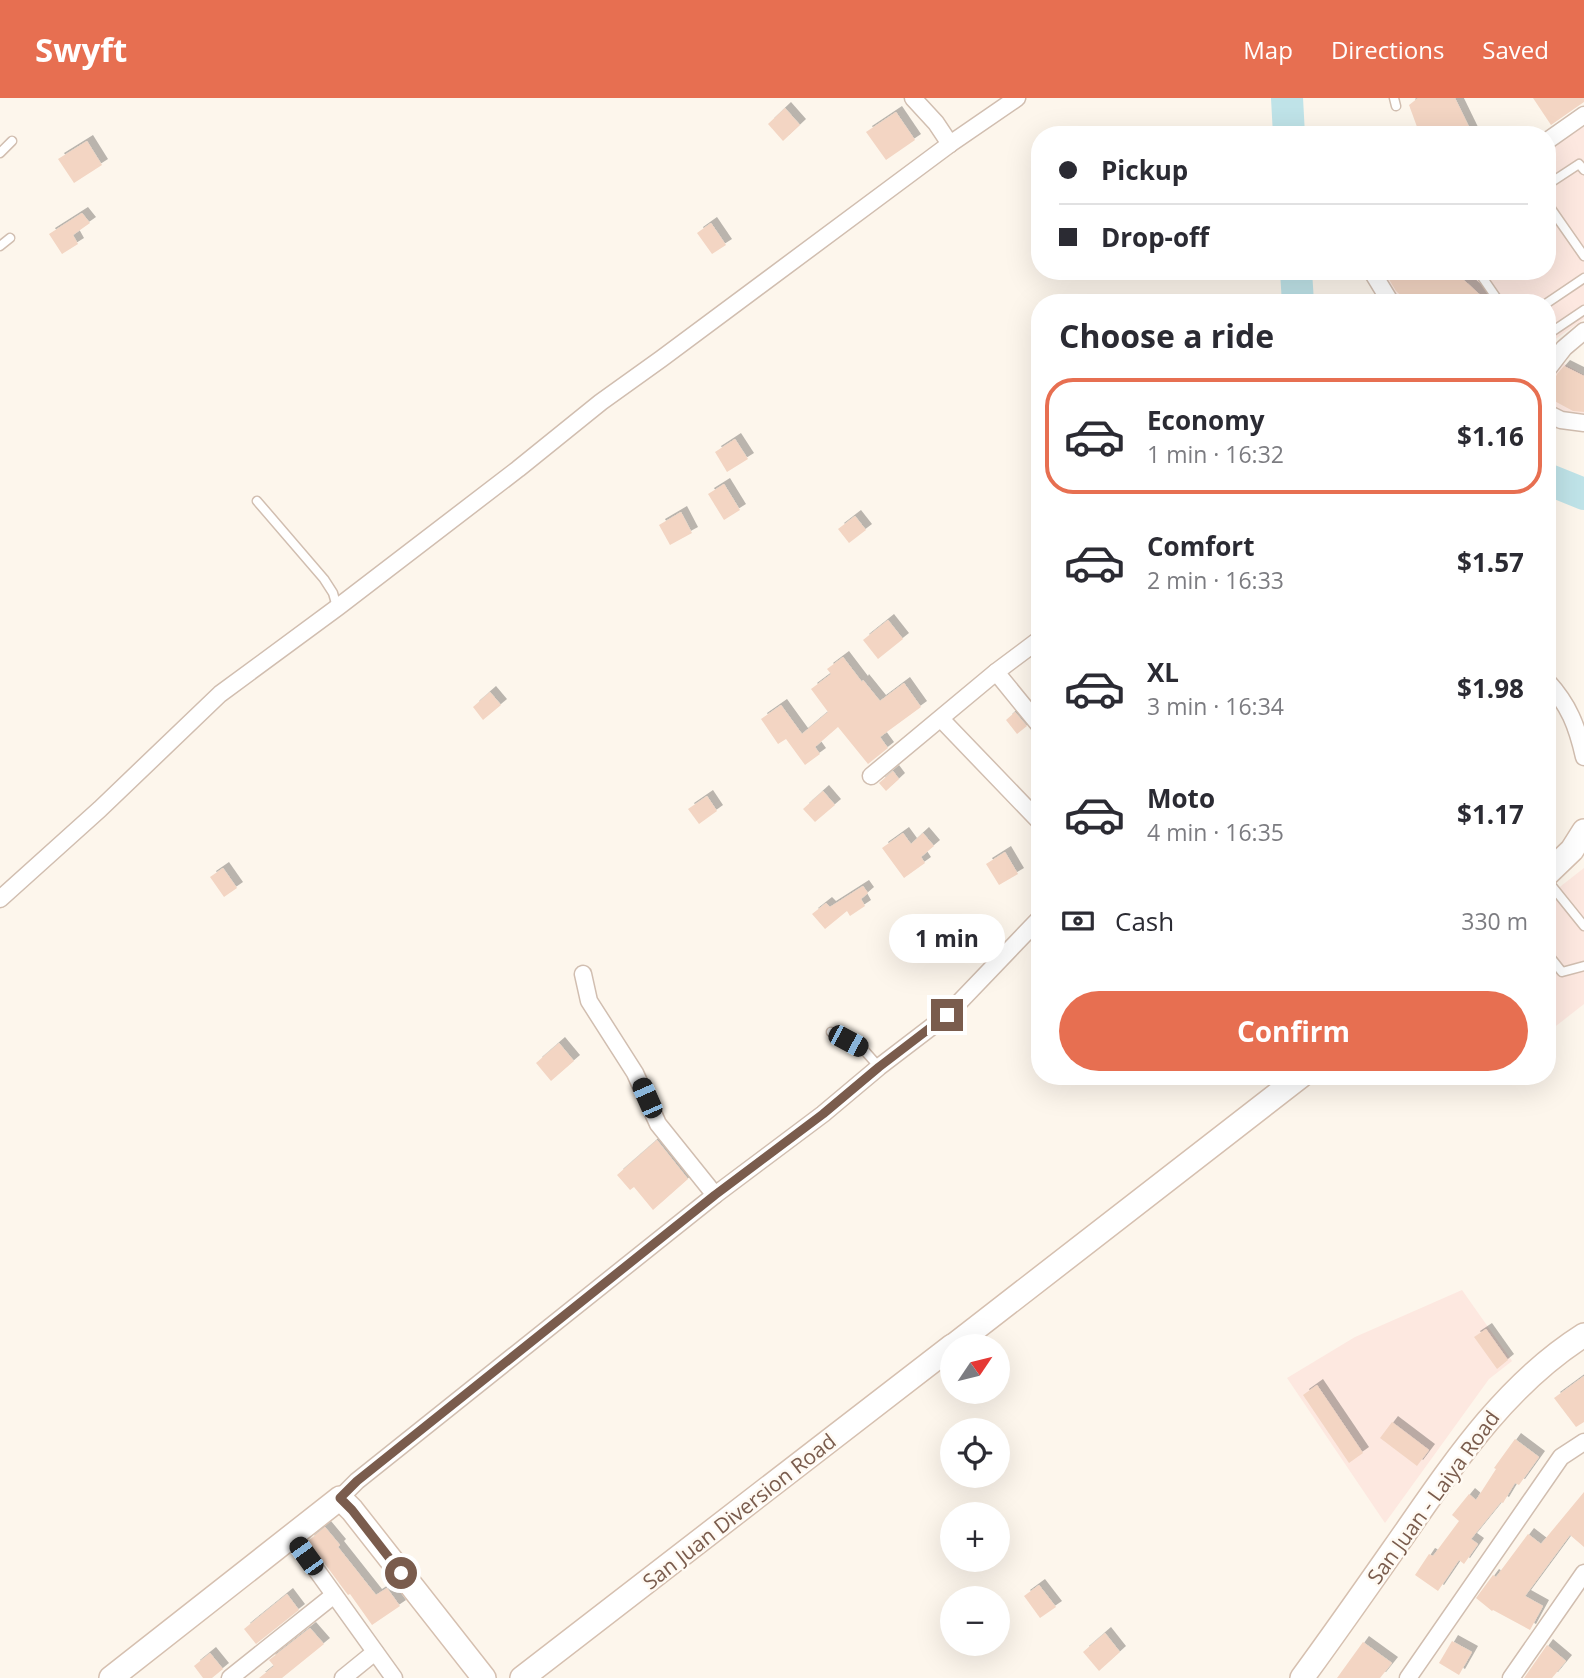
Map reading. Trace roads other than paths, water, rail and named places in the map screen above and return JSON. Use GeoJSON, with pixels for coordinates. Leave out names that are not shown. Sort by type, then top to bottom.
{"type":"FeatureCollection","features":[{"type":"Feature","properties":{"kind":"street"},"geometry":{"type":"LineString","coordinates":[[914,98],[950,144]]}},
{"type":"Feature","properties":{"kind":"street"},"geometry":{"type":"LineString","coordinates":[[0,898],[100,809],[220,694],[338,607],[601,402],[950,144],[1017,98]]}},
{"type":"Feature","properties":{"kind":"street"},"geometry":{"type":"LineString","coordinates":[[1556,135],[1584,116]]}},
{"type":"Feature","properties":{"kind":"street"},"geometry":{"type":"LineString","coordinates":[[1556,358],[1584,331]]}},
{"type":"Feature","properties":{"kind":"street"},"geometry":{"type":"LineString","coordinates":[[1556,418],[1584,423]]}},
{"type":"Feature","properties":{"kind":"street"},"geometry":{"type":"LineString","coordinates":[[871,776],[1031,646]]}},
{"type":"Feature","properties":{"kind":"street"},"geometry":{"type":"LineString","coordinates":[[996,672],[1031,715]]}},
{"type":"Feature","properties":{"kind":"street"},"geometry":{"type":"LineString","coordinates":[[1556,691],[1573,719],[1584,757]]}},
{"type":"Feature","properties":{"kind":"street"},"geometry":{"type":"LineString","coordinates":[[941,719],[1031,813]]}},
{"type":"Feature","properties":{"kind":"street"},"geometry":{"type":"LineString","coordinates":[[1556,865],[1572,850],[1584,831]]}},
{"type":"Feature","properties":{"kind":"street"},"geometry":{"type":"LineString","coordinates":[[111,1678],[340,1498],[357,1481],[715,1195],[823,1114],[947,1015],[1031,927]]}},
{"type":"Feature","properties":{"kind":"street"},"geometry":{"type":"LineString","coordinates":[[583,974],[589,1001],[635,1073],[658,1124],[715,1195]]}},
{"type":"Feature","properties":{"kind":"street","name":"San Juan Diversion Road"},"geometry":{"type":"LineString","coordinates":[[968,1334],[1289,1085]]}},
{"type":"Feature","properties":{"kind":"street","name":"San Juan - Laiya Road"},"geometry":{"type":"LineString","coordinates":[[1303,1678],[1441,1481],[1490,1418],[1525,1380],[1553,1356],[1584,1335]]}},
{"type":"Feature","properties":{"kind":"street","name":"San Juan Diversion Road"},"geometry":{"type":"LineString","coordinates":[[537,1674],[940,1355]]}},
{"type":"Feature","properties":{"kind":"street"},"geometry":{"type":"LineString","coordinates":[[1408,1678],[1561,1457],[1584,1442]]}},
{"type":"Feature","properties":{"kind":"street"},"geometry":{"type":"LineString","coordinates":[[340,1498],[484,1678]]}},
{"type":"Feature","properties":{"kind":"street"},"geometry":{"type":"LineString","coordinates":[[292,1536],[394,1678]]}},
{"type":"Feature","properties":{"kind":"street"},"geometry":{"type":"LineString","coordinates":[[1511,1678],[1584,1573]]}},
{"type":"Feature","properties":{"kind":"street"},"geometry":{"type":"LineString","coordinates":[[230,1678],[334,1595]]}},
{"type":"Feature","properties":{"kind":"street"},"geometry":{"type":"LineString","coordinates":[[343,1678],[375,1652]]}},
{"type":"Feature","properties":{"kind":"lane"},"geometry":{"type":"LineString","coordinates":[[0,153],[12,141]]}},
{"type":"Feature","properties":{"kind":"lane"},"geometry":{"type":"LineString","coordinates":[[1556,180],[1579,164],[1584,170]]}},
{"type":"Feature","properties":{"kind":"lane"},"geometry":{"type":"LineString","coordinates":[[1556,216],[1584,256]]}},
{"type":"Feature","properties":{"kind":"lane"},"geometry":{"type":"LineString","coordinates":[[0,246],[10,238]]}},
{"type":"Feature","properties":{"kind":"lane"},"geometry":{"type":"LineString","coordinates":[[1556,297],[1584,278]]}},
{"type":"Feature","properties":{"kind":"lane"},"geometry":{"type":"LineString","coordinates":[[1556,329],[1584,310]]}},
{"type":"Feature","properties":{"kind":"lane"},"geometry":{"type":"LineString","coordinates":[[257,501],[324,579],[338,607]]}},
{"type":"Feature","properties":{"kind":"lane"},"geometry":{"type":"LineString","coordinates":[[1556,891],[1584,926]]}},
{"type":"Feature","properties":{"kind":"lane"},"geometry":{"type":"LineString","coordinates":[[1574,913],[1584,906]]}},
{"type":"Feature","properties":{"kind":"lane"},"geometry":{"type":"LineString","coordinates":[[1556,964],[1562,972],[1584,966]]}},
{"type":"Feature","properties":{"kind":"lane"},"geometry":{"type":"LineString","coordinates":[[831,1032],[864,1051],[879,1067]]}},
{"type":"Feature","properties":{"kind":"waterway"},"geometry":{"type":"LineString","coordinates":[[1287,98],[1289,126]]}},
{"type":"Feature","properties":{"kind":"waterway"},"geometry":{"type":"LineString","coordinates":[[1297,280],[1297,294]]}},
{"type":"Feature","properties":{"kind":"waterway"},"geometry":{"type":"LineString","coordinates":[[1556,483],[1584,494]]}}]}
